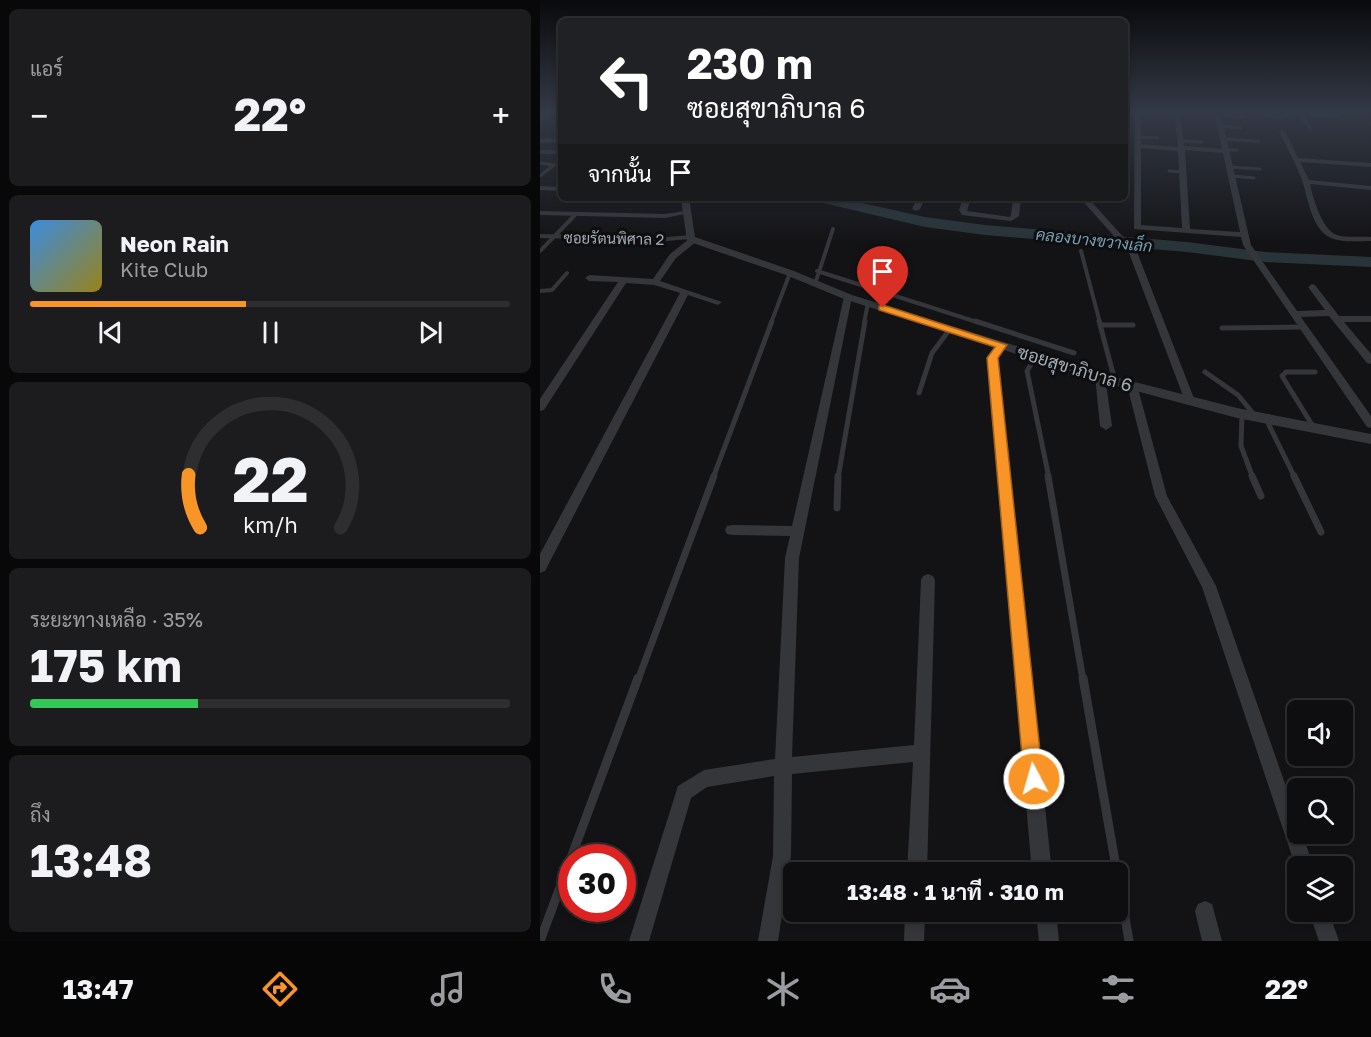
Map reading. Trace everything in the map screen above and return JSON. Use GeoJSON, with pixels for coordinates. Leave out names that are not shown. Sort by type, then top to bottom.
{"type":"FeatureCollection","features":[{"type":"Feature","properties":{"kind":"street"},"geometry":{"type":"LineString","coordinates":[[1138,155],[1137,227],[1245,235]]}},
{"type":"Feature","properties":{"kind":"street"},"geometry":{"type":"LineString","coordinates":[[1183,155],[1186,229]]}},
{"type":"Feature","properties":{"kind":"street"},"geometry":{"type":"LineString","coordinates":[[1227,155],[1247,245],[1371,424]]}},
{"type":"Feature","properties":{"kind":"street"},"geometry":{"type":"LineString","coordinates":[[1293,155],[1325,230],[1338,237],[1371,239]]}},
{"type":"Feature","properties":{"kind":"street"},"geometry":{"type":"LineString","coordinates":[[1296,160],[1371,165]]}},
{"type":"Feature","properties":{"kind":"street"},"geometry":{"type":"LineString","coordinates":[[1306,182],[1371,188]]}},
{"type":"Feature","properties":{"kind":"street"},"geometry":{"type":"LineString","coordinates":[[540,188],[558,189]]}},
{"type":"Feature","properties":{"kind":"street"},"geometry":{"type":"LineString","coordinates":[[655,282],[673,256],[691,239],[685,201]]}},
{"type":"Feature","properties":{"kind":"street"},"geometry":{"type":"LineString","coordinates":[[916,209],[920,201]]}},
{"type":"Feature","properties":{"kind":"street"},"geometry":{"type":"LineString","coordinates":[[966,201],[963,210],[965,213],[1011,219],[1015,216],[1017,201]]}},
{"type":"Feature","properties":{"kind":"street"},"geometry":{"type":"LineString","coordinates":[[1087,201],[1133,252],[1190,401]]}},
{"type":"Feature","properties":{"kind":"street"},"geometry":{"type":"LineString","coordinates":[[540,213],[574,216],[665,216],[686,213]]}},
{"type":"Feature","properties":{"kind":"street","name":"ซอยรัตนพิศาล 2"},"geometry":{"type":"LineString","coordinates":[[540,236],[691,239]]}},
{"type":"Feature","properties":{"kind":"street","name":"ซอยสุขาภิบาล 6"},"geometry":{"type":"LineString","coordinates":[[691,239],[790,273],[816,277],[848,297],[1115,381],[1242,414],[1315,430],[1371,439]]}},
{"type":"Feature","properties":{"kind":"street"},"geometry":{"type":"LineString","coordinates":[[589,278],[655,282],[718,302]]}},
{"type":"Feature","properties":{"kind":"street"},"geometry":{"type":"LineString","coordinates":[[540,407],[624,280]]}},
{"type":"Feature","properties":{"kind":"street"},"geometry":{"type":"LineString","coordinates":[[1311,287],[1371,361]]}},
{"type":"Feature","properties":{"kind":"street"},"geometry":{"type":"LineString","coordinates":[[540,567],[685,292]]}},
{"type":"Feature","properties":{"kind":"street"},"geometry":{"type":"LineString","coordinates":[[768,941],[783,856],[783,766],[792,558],[848,297]]}},
{"type":"Feature","properties":{"kind":"street"},"geometry":{"type":"LineString","coordinates":[[1293,314],[1371,319]]}},
{"type":"Feature","properties":{"kind":"street"},"geometry":{"type":"LineString","coordinates":[[1001,345],[993,358],[1041,862]]}},
{"type":"Feature","properties":{"kind":"street"},"geometry":{"type":"LineString","coordinates":[[1100,376],[1107,426]]}},
{"type":"Feature","properties":{"kind":"street"},"geometry":{"type":"LineString","coordinates":[[1132,385],[1161,496],[1209,586],[1300,856]]}},
{"type":"Feature","properties":{"kind":"street"},"geometry":{"type":"LineString","coordinates":[[732,530],[798,531]]}},
{"type":"Feature","properties":{"kind":"street"},"geometry":{"type":"LineString","coordinates":[[917,862],[928,580]]}},
{"type":"Feature","properties":{"kind":"street"},"geometry":{"type":"LineString","coordinates":[[639,941],[676,812],[684,792],[704,779],[783,766],[922,753]]}},
{"type":"Feature","properties":{"kind":"street"},"geometry":{"type":"LineString","coordinates":[[1205,911],[1212,941]]}},
{"type":"Feature","properties":{"kind":"street"},"geometry":{"type":"LineString","coordinates":[[914,941],[915,922]]}},
{"type":"Feature","properties":{"kind":"street"},"geometry":{"type":"LineString","coordinates":[[1047,922],[1049,941]]}},
{"type":"Feature","properties":{"kind":"street"},"geometry":{"type":"LineString","coordinates":[[1322,922],[1329,941]]}},
{"type":"Feature","properties":{"kind":"lane"},"geometry":{"type":"LineString","coordinates":[[540,163],[554,165],[540,176]]}},
{"type":"Feature","properties":{"kind":"lane"},"geometry":{"type":"LineString","coordinates":[[1230,167],[1260,169]]}},
{"type":"Feature","properties":{"kind":"lane"},"geometry":{"type":"LineString","coordinates":[[1169,171],[1184,172]]}},
{"type":"Feature","properties":{"kind":"lane"},"geometry":{"type":"LineString","coordinates":[[1233,176],[1254,178]]}},
{"type":"Feature","properties":{"kind":"lane"},"geometry":{"type":"LineString","coordinates":[[540,251],[574,216]]}},
{"type":"Feature","properties":{"kind":"lane"},"geometry":{"type":"LineString","coordinates":[[833,229],[816,277],[1074,353]]}},
{"type":"Feature","properties":{"kind":"lane"},"geometry":{"type":"LineString","coordinates":[[1081,251],[1115,381]]}},
{"type":"Feature","properties":{"kind":"lane"},"geometry":{"type":"LineString","coordinates":[[540,291],[552,290],[567,273]]}},
{"type":"Feature","properties":{"kind":"lane"},"geometry":{"type":"LineString","coordinates":[[540,941],[790,273]]}},
{"type":"Feature","properties":{"kind":"lane"},"geometry":{"type":"LineString","coordinates":[[837,508],[838,470],[868,303]]}},
{"type":"Feature","properties":{"kind":"lane"},"geometry":{"type":"LineString","coordinates":[[1100,325],[1133,325]]}},
{"type":"Feature","properties":{"kind":"lane"},"geometry":{"type":"LineString","coordinates":[[1222,328],[1303,327]]}},
{"type":"Feature","properties":{"kind":"lane"},"geometry":{"type":"LineString","coordinates":[[919,393],[932,354],[950,329]]}},
{"type":"Feature","properties":{"kind":"lane"},"geometry":{"type":"LineString","coordinates":[[1036,356],[1028,366],[1028,371],[1115,862]]}},
{"type":"Feature","properties":{"kind":"lane"},"geometry":{"type":"LineString","coordinates":[[1205,372],[1238,395],[1261,418],[1321,532]]}},
{"type":"Feature","properties":{"kind":"lane"},"geometry":{"type":"LineString","coordinates":[[1315,372],[1286,372],[1282,376],[1315,430]]}},
{"type":"Feature","properties":{"kind":"lane"},"geometry":{"type":"LineString","coordinates":[[1242,414],[1239,444],[1261,496]]}},
{"type":"Feature","properties":{"kind":"lane"},"geometry":{"type":"LineString","coordinates":[[1126,922],[1129,941]]}},
{"type":"Feature","properties":{"kind":"waterway","name":"คลองบางขวางเล็ก"},"geometry":{"type":"LineString","coordinates":[[833,201],[925,222],[985,230],[1187,247],[1265,257],[1371,262]]}},
{"type":"Feature","properties":{"kind":"route"},"geometry":{"type":"LineString","coordinates":[[883,308],[1001,345],[993,358],[1034,779]]}}]}
